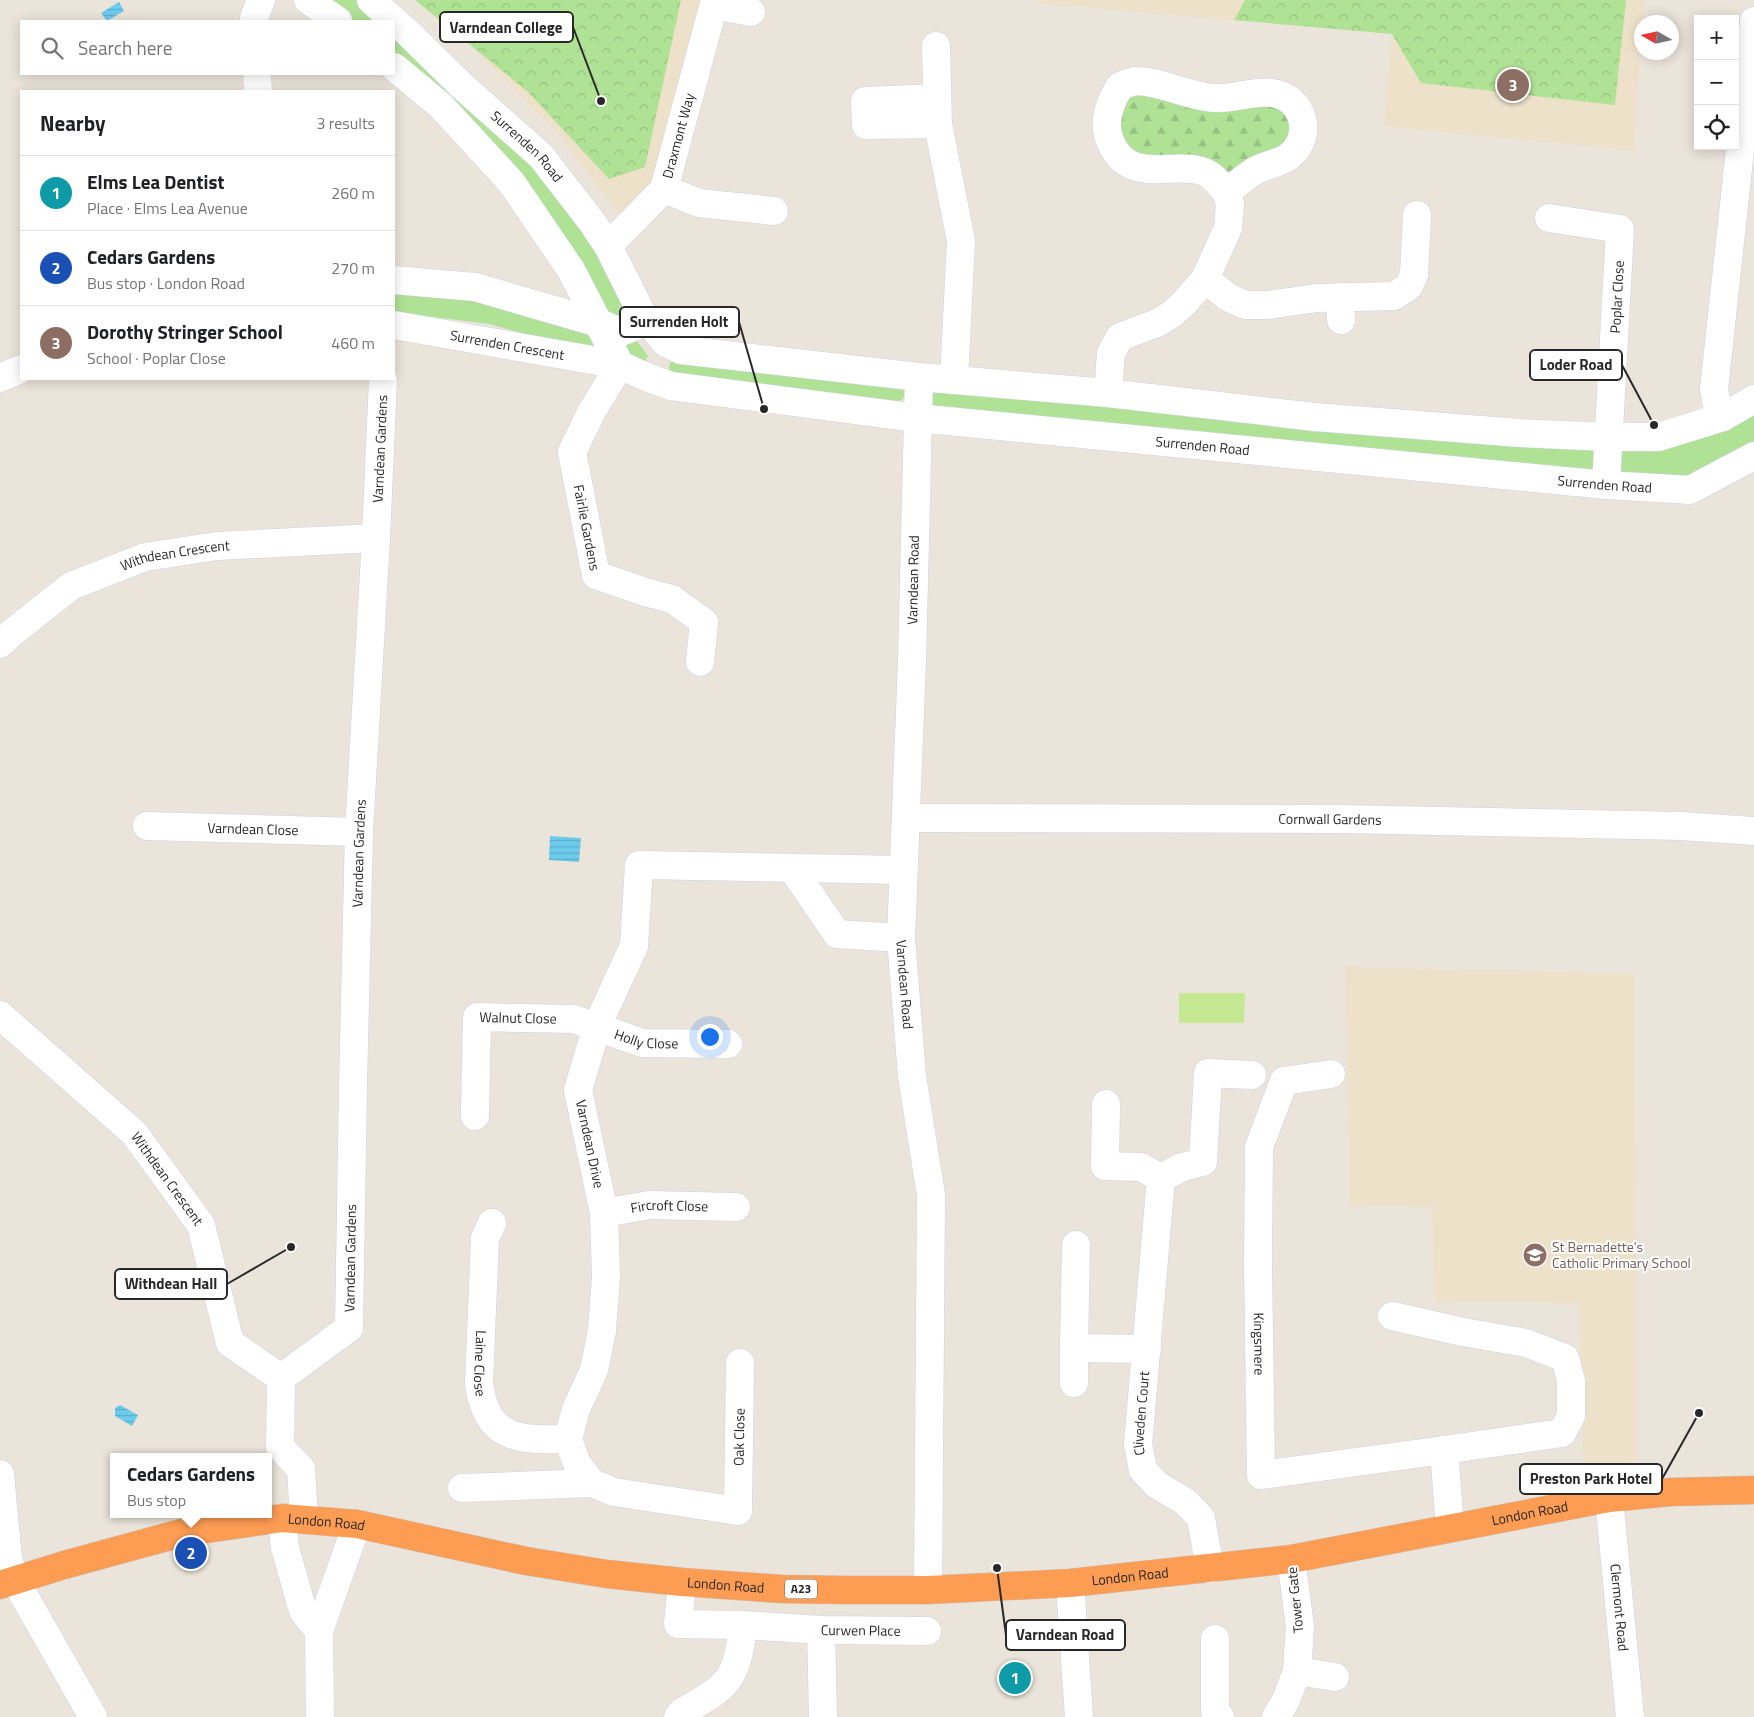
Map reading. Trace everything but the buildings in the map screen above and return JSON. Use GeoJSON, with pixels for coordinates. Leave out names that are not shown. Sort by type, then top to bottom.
{"type":"FeatureCollection","features":[{"type":"Feature","properties":{"kind":"highway","name":"A23"},"geometry":{"type":"LineString","coordinates":[[1609,1498],[1671,1492],[1754,1490]]}},
{"type":"Feature","properties":{"kind":"highway","name":"London Road"},"geometry":{"type":"LineString","coordinates":[[8,1583],[72,1562],[185,1532],[293,1518],[357,1524],[526,1561],[607,1574],[682,1582],[788,1589],[928,1590],[1070,1583],[1290,1559],[1609,1498]]}},
{"type":"Feature","properties":{"kind":"street"},"geometry":{"type":"LineString","coordinates":[[254,20],[261,0]]}},
{"type":"Feature","properties":{"kind":"street"},"geometry":{"type":"LineString","coordinates":[[308,0],[337,20]]}},
{"type":"Feature","properties":{"kind":"street","name":"Surrenden Road"},"geometry":{"type":"LineString","coordinates":[[371,0],[394,20]]}},
{"type":"Feature","properties":{"kind":"street","name":"Draxmont Way"},"geometry":{"type":"LineString","coordinates":[[608,246],[664,189],[714,2],[751,12]]}},
{"type":"Feature","properties":{"kind":"street","name":"Surrenden Road"},"geometry":{"type":"LineString","coordinates":[[395,21],[461,85],[541,156],[592,222],[608,246],[642,314],[666,343]]}},
{"type":"Feature","properties":{"kind":"street"},"geometry":{"type":"LineString","coordinates":[[1723,417],[1717,405],[1714,389],[1754,21]]}},
{"type":"Feature","properties":{"kind":"street"},"geometry":{"type":"LineString","coordinates":[[936,46],[938,111],[961,241],[954,380]]}},
{"type":"Feature","properties":{"kind":"street"},"geometry":{"type":"LineString","coordinates":[[395,68],[441,106],[511,182],[572,270],[620,364]]}},
{"type":"Feature","properties":{"kind":"street"},"geometry":{"type":"LineString","coordinates":[[257,75],[258,90]]}},
{"type":"Feature","properties":{"kind":"street"},"geometry":{"type":"LineString","coordinates":[[1108,394],[1112,353],[1120,337],[1157,323],[1172,314],[1205,279],[1228,228],[1230,204],[1226,192],[1210,174],[1186,169],[1149,169],[1137,167],[1118,154],[1110,141],[1107,125],[1110,105],[1120,86],[1134,81],[1148,81],[1203,97],[1218,98],[1265,92],[1282,96],[1293,102],[1303,119],[1304,130],[1298,148],[1288,157],[1254,171],[1226,192]]}},
{"type":"Feature","properties":{"kind":"street"},"geometry":{"type":"LineString","coordinates":[[664,189],[699,203],[774,211]]}},
{"type":"Feature","properties":{"kind":"street"},"geometry":{"type":"LineString","coordinates":[[1205,279],[1228,298],[1246,305],[1268,305],[1316,298],[1341,309],[1389,296],[1401,292],[1408,286],[1414,275],[1404,243],[1417,215]]}},
{"type":"Feature","properties":{"kind":"street","name":"Poplar Close"},"geometry":{"type":"LineString","coordinates":[[1550,218],[1620,229],[1609,437]]}},
{"type":"Feature","properties":{"kind":"street"},"geometry":{"type":"LineString","coordinates":[[395,280],[475,287],[599,323],[621,332],[648,321]]}},
{"type":"Feature","properties":{"kind":"street","name":"Surrenden Crescent"},"geometry":{"type":"LineString","coordinates":[[395,325],[620,364]]}},
{"type":"Feature","properties":{"kind":"street"},"geometry":{"type":"LineString","coordinates":[[644,376],[666,343],[681,350],[918,377],[1108,394],[1315,417],[1520,433],[1609,437],[1658,437],[1723,417],[1754,399]]}},
{"type":"Feature","properties":{"kind":"street","name":"Surrenden Road"},"geometry":{"type":"LineString","coordinates":[[620,364],[644,376],[672,386],[917,418],[1606,485],[1690,490],[1754,456]]}},
{"type":"Feature","properties":{"kind":"street","name":"Fairlie Gardens"},"geometry":{"type":"LineString","coordinates":[[620,364],[592,411],[572,452],[596,575],[672,599],[704,622],[700,662]]}},
{"type":"Feature","properties":{"kind":"street"},"geometry":{"type":"LineString","coordinates":[[0,378],[20,369]]}},
{"type":"Feature","properties":{"kind":"street","name":"Varndean Road"},"geometry":{"type":"LineString","coordinates":[[918,377],[912,662],[901,938],[912,1076],[931,1195],[928,1590]]}},
{"type":"Feature","properties":{"kind":"street","name":"Varndean Gardens"},"geometry":{"type":"LineString","coordinates":[[281,1378],[349,1328],[352,1085],[359,832],[383,380]]}},
{"type":"Feature","properties":{"kind":"street"},"geometry":{"type":"LineString","coordinates":[[1310,457],[1315,417]]}},
{"type":"Feature","properties":{"kind":"street"},"geometry":{"type":"LineString","coordinates":[[1606,485],[1609,437]]}},
{"type":"Feature","properties":{"kind":"street","name":"Withdean Crescent"},"geometry":{"type":"LineString","coordinates":[[0,644],[72,586],[144,557],[217,546],[376,538]]}},
{"type":"Feature","properties":{"kind":"street","name":"Cornwall Gardens"},"geometry":{"type":"LineString","coordinates":[[906,818],[1341,819],[1682,826],[1754,831]]}},
{"type":"Feature","properties":{"kind":"street","name":"Varndean Close"},"geometry":{"type":"LineString","coordinates":[[147,826],[359,832]]}},
{"type":"Feature","properties":{"kind":"street","name":"Varndean Drive"},"geometry":{"type":"LineString","coordinates":[[568,1439],[576,1409],[594,1370],[602,1331],[606,1276],[604,1214],[578,1090],[597,1026],[634,946],[639,865],[903,870]]}},
{"type":"Feature","properties":{"kind":"street"},"geometry":{"type":"LineString","coordinates":[[792,868],[837,934],[901,938]]}},
{"type":"Feature","properties":{"kind":"street","name":"Withdean Crescent"},"geometry":{"type":"LineString","coordinates":[[0,1016],[134,1133],[201,1225],[230,1342],[281,1378]]}},
{"type":"Feature","properties":{"kind":"street","name":"Walnut Close"},"geometry":{"type":"LineString","coordinates":[[475,1116],[477,1017],[574,1019],[597,1026]]}},
{"type":"Feature","properties":{"kind":"street","name":"Holly Close"},"geometry":{"type":"LineString","coordinates":[[597,1026],[642,1043],[728,1044]]}},
{"type":"Feature","properties":{"kind":"street"},"geometry":{"type":"LineString","coordinates":[[1106,1104],[1105,1166],[1141,1167],[1161,1178],[1182,1167],[1203,1162],[1208,1073],[1252,1075]]}},
{"type":"Feature","properties":{"kind":"street","name":"Kingsmere"},"geometry":{"type":"LineString","coordinates":[[1332,1074],[1284,1081],[1259,1147],[1258,1261],[1261,1475],[1562,1433],[1570,1416],[1571,1381],[1565,1358],[1526,1342],[1462,1332],[1392,1316]]}},
{"type":"Feature","properties":{"kind":"street","name":"Cliveden Court"},"geometry":{"type":"LineString","coordinates":[[1161,1178],[1138,1444],[1143,1470],[1157,1485],[1186,1502],[1201,1518],[1210,1569]]}},
{"type":"Feature","properties":{"kind":"street","name":"Fircroft Close"},"geometry":{"type":"LineString","coordinates":[[604,1214],[649,1205],[736,1207]]}},
{"type":"Feature","properties":{"kind":"street","name":"Laine Close"},"geometry":{"type":"LineString","coordinates":[[492,1222],[486,1238],[479,1383],[481,1401],[487,1414],[497,1426],[513,1436],[532,1440],[568,1439]]}},
{"type":"Feature","properties":{"kind":"street"},"geometry":{"type":"LineString","coordinates":[[1074,1384],[1076,1244]]}},
{"type":"Feature","properties":{"kind":"street"},"geometry":{"type":"LineString","coordinates":[[1074,1348],[1147,1349]]}},
{"type":"Feature","properties":{"kind":"street","name":"Oak Close"},"geometry":{"type":"LineString","coordinates":[[592,1483],[614,1492],[738,1511],[740,1363]]}},
{"type":"Feature","properties":{"kind":"street"},"geometry":{"type":"LineString","coordinates":[[281,1378],[280,1446],[301,1470],[293,1518],[285,1548],[303,1611],[319,1631]]}},
{"type":"Feature","properties":{"kind":"street"},"geometry":{"type":"LineString","coordinates":[[568,1439],[577,1464],[592,1483]]}},
{"type":"Feature","properties":{"kind":"street"},"geometry":{"type":"LineString","coordinates":[[1444,1450],[1450,1528]]}},
{"type":"Feature","properties":{"kind":"street"},"geometry":{"type":"LineString","coordinates":[[0,1474],[8,1559],[8,1583],[93,1717]]}},
{"type":"Feature","properties":{"kind":"street"},"geometry":{"type":"LineString","coordinates":[[462,1488],[592,1483]]}},
{"type":"Feature","properties":{"kind":"street","name":"Clermont Road"},"geometry":{"type":"LineString","coordinates":[[1609,1498],[1630,1717]]}},
{"type":"Feature","properties":{"kind":"street"},"geometry":{"type":"LineString","coordinates":[[320,1717],[319,1631],[357,1524]]}},
{"type":"Feature","properties":{"kind":"street","name":"Tower Gate"},"geometry":{"type":"LineString","coordinates":[[1276,1717],[1286,1700],[1297,1671],[1300,1626],[1290,1559]]}},
{"type":"Feature","properties":{"kind":"street"},"geometry":{"type":"LineString","coordinates":[[682,1582],[678,1624],[743,1625],[821,1630]]}},
{"type":"Feature","properties":{"kind":"street"},"geometry":{"type":"LineString","coordinates":[[1070,1583],[1079,1717]]}},
{"type":"Feature","properties":{"kind":"street"},"geometry":{"type":"LineString","coordinates":[[678,1717],[682,1712],[718,1691],[727,1681],[738,1660],[743,1625]]}},
{"type":"Feature","properties":{"kind":"street","name":"Curwen Place"},"geometry":{"type":"LineString","coordinates":[[823,1717],[821,1630],[927,1630]]}},
{"type":"Feature","properties":{"kind":"street"},"geometry":{"type":"LineString","coordinates":[[1214,1639],[1215,1712],[1220,1717]]}},
{"type":"Feature","properties":{"kind":"street"},"geometry":{"type":"LineString","coordinates":[[1297,1671],[1335,1678]]}},
{"type":"Feature","properties":{"kind":"shaded area"},"geometry":{"type":"Polygon","coordinates":[[[415,0],[704,0],[660,165],[646,190],[623,220],[561,137],[475,50],[415,0]]]}},
{"type":"Feature","properties":{"kind":"shaded area"},"geometry":{"type":"Polygon","coordinates":[[[1038,0],[1645,0],[1644,15],[1634,15],[1634,60],[1640,60],[1634,150],[1384,126],[1392,34],[1037,3],[1038,0]]]}},
{"type":"Feature","properties":{"kind":"shaded area","name":"St Bernadette's Catholic Primary School"},"geometry":{"type":"Polygon","coordinates":[[[1345,967],[1634,974],[1638,1459],[1584,1477],[1579,1303],[1435,1302],[1432,1207],[1350,1206],[1345,967]]]}},
{"type":"Feature","properties":{"kind":"green space"},"geometry":{"type":"Polygon","coordinates":[[[325,0],[363,0],[385,20],[351,20],[325,0]]]}},
{"type":"Feature","properties":{"kind":"green space"},"geometry":{"type":"Polygon","coordinates":[[[415,0],[681,0],[645,167],[609,179],[528,92],[415,0]]]}},
{"type":"Feature","properties":{"kind":"green space"},"geometry":{"type":"Polygon","coordinates":[[[1245,0],[1626,0],[1615,105],[1421,83],[1392,34],[1234,20],[1245,0]]]}},
{"type":"Feature","properties":{"kind":"green space"},"geometry":{"type":"Polygon","coordinates":[[[395,30],[538,165],[603,258],[629,308],[625,319],[608,320],[395,58],[395,30]]]}},
{"type":"Feature","properties":{"kind":"green space"},"geometry":{"type":"Polygon","coordinates":[[[1134,81],[1265,92],[1304,130],[1226,192],[1160,170],[1110,141],[1134,81]]]}},
{"type":"Feature","properties":{"kind":"green space"},"geometry":{"type":"Polygon","coordinates":[[[395,284],[474,296],[594,329],[596,353],[489,324],[395,312],[395,284]]]}},
{"type":"Feature","properties":{"kind":"green space"},"geometry":{"type":"Polygon","coordinates":[[[636,340],[648,356],[640,371],[622,344],[636,340]]]}},
{"type":"Feature","properties":{"kind":"green space"},"geometry":{"type":"Polygon","coordinates":[[[671,360],[906,388],[903,399],[892,404],[670,375],[669,367],[671,360]]]}},
{"type":"Feature","properties":{"kind":"green space"},"geometry":{"type":"Polygon","coordinates":[[[930,387],[1600,450],[1596,474],[932,408],[930,387]]]}},
{"type":"Feature","properties":{"kind":"green space"},"geometry":{"type":"Polygon","coordinates":[[[1754,408],[1754,446],[1691,476],[1622,475],[1617,465],[1621,447],[1754,408]]]}},
{"type":"Feature","properties":{"kind":"green space"},"geometry":{"type":"Polygon","coordinates":[[[1179,993],[1245,993],[1244,1023],[1179,1023],[1179,993]]]}},
{"type":"Feature","properties":{"kind":"water"},"geometry":{"type":"Polygon","coordinates":[[[119,2],[124,11],[109,20],[106,20],[101,13],[119,2]]]}},
{"type":"Feature","properties":{"kind":"water"},"geometry":{"type":"Polygon","coordinates":[[[550,836],[581,838],[579,862],[549,860],[550,836]]]}},
{"type":"Feature","properties":{"kind":"water"},"geometry":{"type":"Polygon","coordinates":[[[120,1405],[138,1415],[132,1426],[115,1416],[115,1408],[120,1405]]]}},
{"type":"Feature","properties":{"kind":"place","name":"Dorothy Stringer School"},"geometry":{"type":"Point","coordinates":[1513,85]}},
{"type":"Feature","properties":{"kind":"place","name":"Varndean College"},"geometry":{"type":"Point","coordinates":[601,101]}},
{"type":"Feature","properties":{"kind":"place","name":"Surrenden Holt"},"geometry":{"type":"Point","coordinates":[764,409]}},
{"type":"Feature","properties":{"kind":"place","name":"Loder Road"},"geometry":{"type":"Point","coordinates":[1654,425]}},
{"type":"Feature","properties":{"kind":"place","name":"Withdean Hall"},"geometry":{"type":"Point","coordinates":[291,1247]}},
{"type":"Feature","properties":{"kind":"place","name":"St Bernadette's Catholic Primary School"},"geometry":{"type":"Point","coordinates":[1535,1255]}},
{"type":"Feature","properties":{"kind":"place","name":"Preston Park Hotel"},"geometry":{"type":"Point","coordinates":[1699,1413]}},
{"type":"Feature","properties":{"kind":"place","name":"Cedars Gardens"},"geometry":{"type":"Point","coordinates":[191,1553]}},
{"type":"Feature","properties":{"kind":"place","name":"Varndean Road"},"geometry":{"type":"Point","coordinates":[997,1568]}},
{"type":"Feature","properties":{"kind":"place","name":"Elms Lea Dentist"},"geometry":{"type":"Point","coordinates":[1015,1678]}}]}
